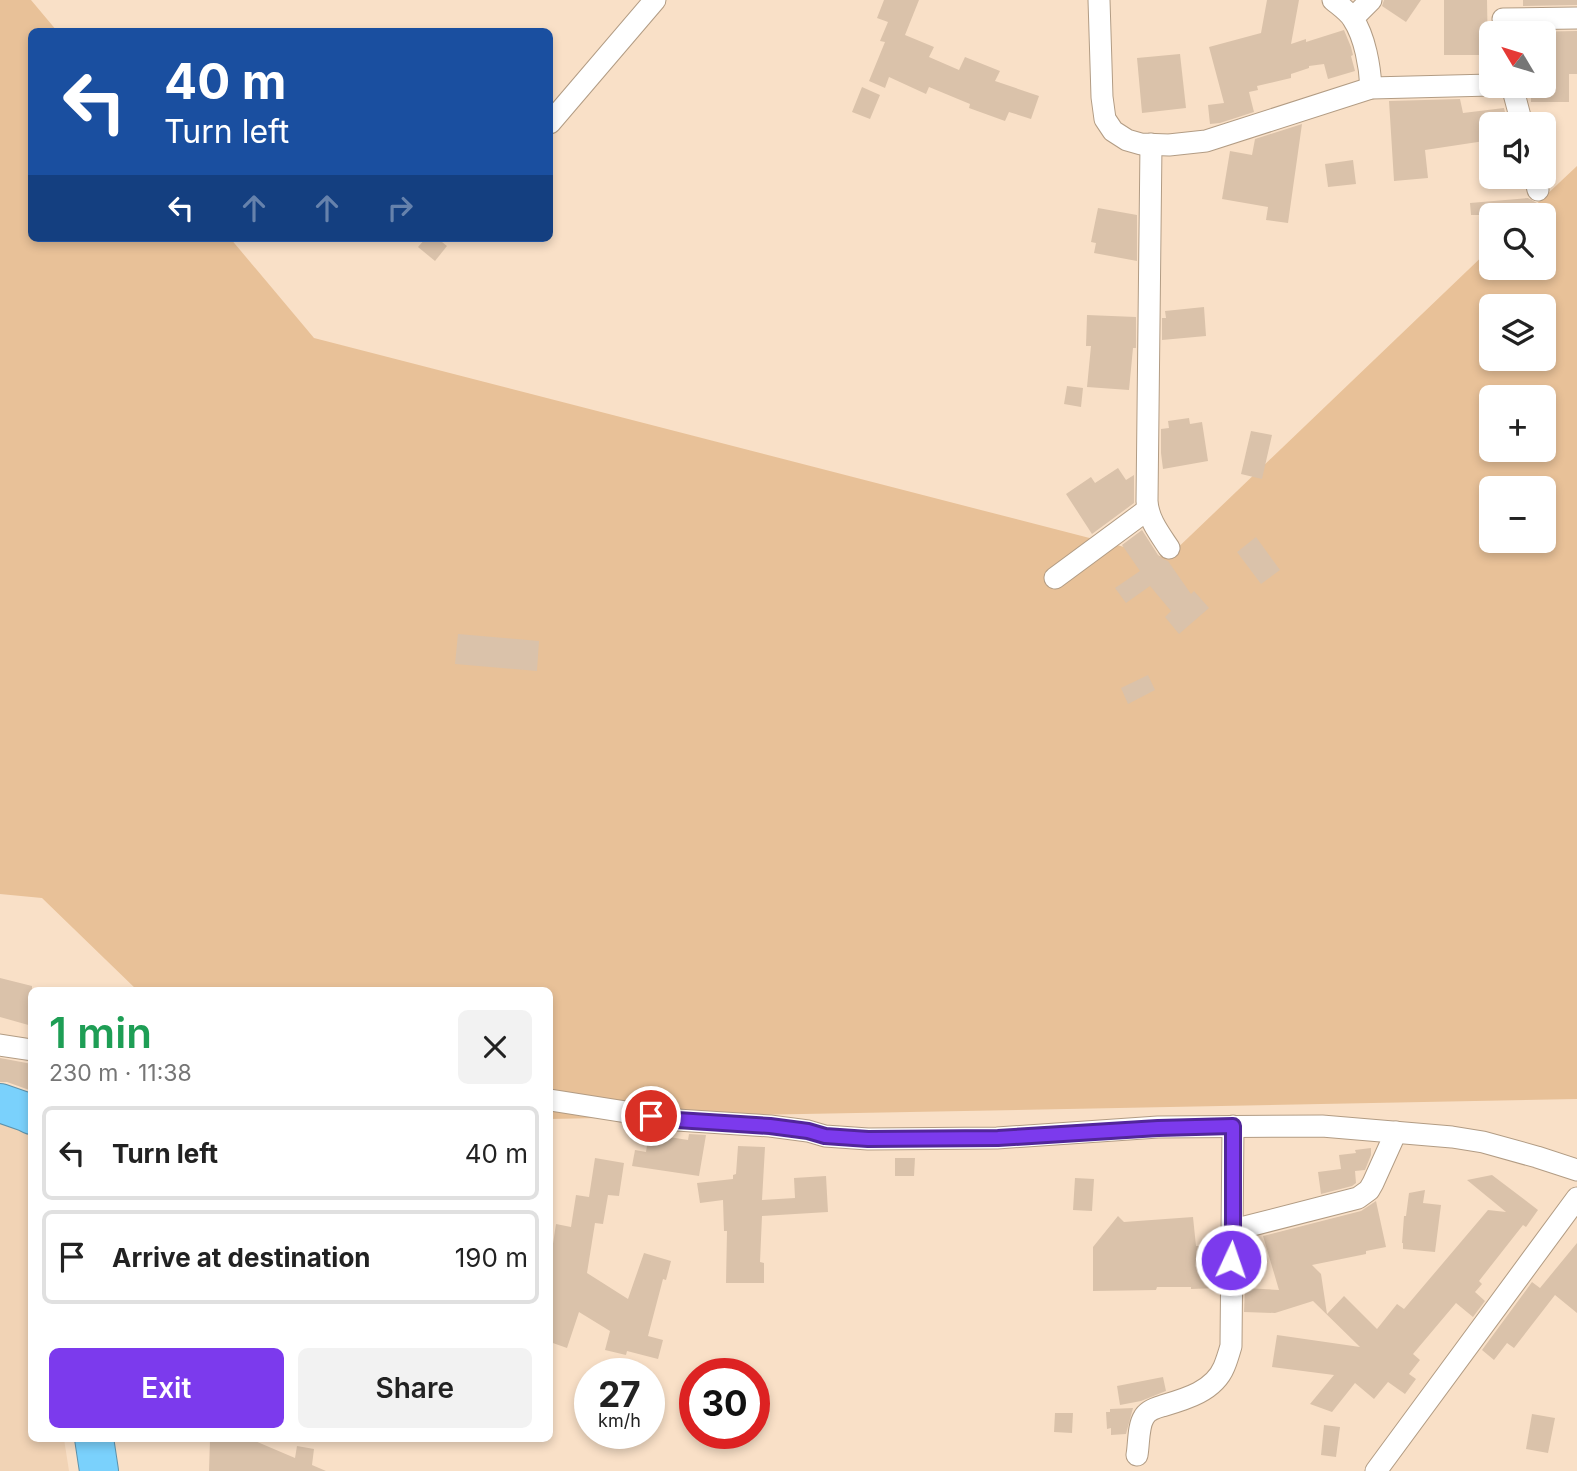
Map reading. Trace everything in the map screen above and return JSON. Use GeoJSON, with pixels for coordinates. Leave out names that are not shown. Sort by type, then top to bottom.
{"type":"FeatureCollection","features":[{"type":"Feature","properties":{"kind":"highway"},"geometry":{"type":"LineString","coordinates":[[0,1103],[28,1113]]}},
{"type":"Feature","properties":{"kind":"highway"},"geometry":{"type":"LineString","coordinates":[[94,1442],[99,1471]]}},
{"type":"Feature","properties":{"kind":"street"},"geometry":{"type":"LineString","coordinates":[[553,119],[655,0]]}},
{"type":"Feature","properties":{"kind":"street"},"geometry":{"type":"LineString","coordinates":[[1099,0],[1105,119],[1113,131],[1127,140],[1169,145],[1206,141],[1371,89],[1479,85]]}},
{"type":"Feature","properties":{"kind":"street"},"geometry":{"type":"LineString","coordinates":[[1333,0],[1353,18],[1370,69],[1371,89]]}},
{"type":"Feature","properties":{"kind":"street"},"geometry":{"type":"LineString","coordinates":[[1353,18],[1371,0]]}},
{"type":"Feature","properties":{"kind":"street"},"geometry":{"type":"LineString","coordinates":[[1503,17],[1577,18]]}},
{"type":"Feature","properties":{"kind":"street"},"geometry":{"type":"LineString","coordinates":[[1151,144],[1147,510],[1169,548]]}},
{"type":"Feature","properties":{"kind":"street"},"geometry":{"type":"LineString","coordinates":[[1055,578],[1147,510]]}},
{"type":"Feature","properties":{"kind":"street"},"geometry":{"type":"LineString","coordinates":[[0,1045],[28,1049]]}},
{"type":"Feature","properties":{"kind":"street"},"geometry":{"type":"LineString","coordinates":[[553,1100],[677,1120],[770,1126],[825,1136],[868,1139],[998,1138],[1158,1128],[1322,1126],[1483,1142],[1577,1170]]}},
{"type":"Feature","properties":{"kind":"street"},"geometry":{"type":"LineString","coordinates":[[1137,1455],[1144,1416],[1156,1408],[1187,1399],[1213,1383],[1224,1369],[1231,1346],[1233,1126]]}},
{"type":"Feature","properties":{"kind":"street"},"geometry":{"type":"LineString","coordinates":[[1233,1230],[1358,1198],[1373,1183],[1395,1132]]}},
{"type":"Feature","properties":{"kind":"street"},"geometry":{"type":"LineString","coordinates":[[1376,1471],[1577,1198]]}},
{"type":"Feature","properties":{"kind":"shaded area"},"geometry":{"type":"Polygon","coordinates":[[[0,0],[31,0],[54,28],[28,28],[28,242],[233,242],[314,338],[1167,558],[1479,259],[1479,280],[1556,280],[1556,203],[1538,203],[1556,189],[1556,186],[1577,166],[1577,1099],[553,1119],[553,987],[134,987],[42,898],[0,894],[0,0]]]}},
{"type":"Feature","properties":{"kind":"shaded area"},"geometry":{"type":"Polygon","coordinates":[[[0,1119],[28,1132],[28,1442],[64,1442],[69,1471],[0,1471],[0,1119]]]}},
{"type":"Feature","properties":{"kind":"building"},"geometry":{"type":"Polygon","coordinates":[[[884,0],[919,0],[905,35],[934,47],[929,57],[959,70],[965,57],[1000,71],[995,81],[1039,96],[1031,119],[1009,112],[1005,121],[969,108],[970,104],[929,87],[926,94],[889,77],[885,88],[869,81],[885,42],[880,41],[888,22],[877,18],[884,0]]]}},
{"type":"Feature","properties":{"kind":"building"},"geometry":{"type":"Polygon","coordinates":[[[1267,0],[1299,0],[1291,44],[1344,30],[1351,47],[1355,71],[1328,79],[1324,64],[1309,66],[1291,74],[1291,78],[1257,86],[1258,90],[1249,92],[1254,112],[1210,124],[1208,105],[1224,103],[1209,47],[1261,33],[1267,0]]]}},
{"type":"Feature","properties":{"kind":"building"},"geometry":{"type":"Polygon","coordinates":[[[1384,0],[1421,0],[1406,22],[1382,6],[1384,0]]]}},
{"type":"Feature","properties":{"kind":"building"},"geometry":{"type":"Polygon","coordinates":[[[1444,0],[1487,0],[1487,21],[1479,21],[1479,55],[1444,55],[1444,0]]]}},
{"type":"Feature","properties":{"kind":"building"},"geometry":{"type":"Polygon","coordinates":[[[1523,0],[1577,0],[1577,5],[1523,6],[1523,0]]]}},
{"type":"Feature","properties":{"kind":"building"},"geometry":{"type":"Polygon","coordinates":[[[1556,31],[1577,31],[1577,74],[1569,74],[1569,102],[1531,102],[1531,98],[1556,98],[1556,31]]]}},
{"type":"Feature","properties":{"kind":"building"},"geometry":{"type":"Polygon","coordinates":[[[1180,54],[1186,108],[1142,113],[1137,58],[1180,54]]]}},
{"type":"Feature","properties":{"kind":"building"},"geometry":{"type":"Polygon","coordinates":[[[862,87],[880,95],[870,119],[852,112],[862,87]]]}},
{"type":"Feature","properties":{"kind":"building"},"geometry":{"type":"Polygon","coordinates":[[[1460,99],[1463,113],[1504,108],[1505,112],[1479,112],[1479,142],[1425,150],[1428,178],[1394,181],[1389,101],[1460,99]]]}},
{"type":"Feature","properties":{"kind":"building"},"geometry":{"type":"Polygon","coordinates":[[[1302,124],[1288,223],[1266,220],[1268,207],[1222,199],[1230,151],[1252,155],[1255,139],[1302,124]]]}},
{"type":"Feature","properties":{"kind":"building"},"geometry":{"type":"Polygon","coordinates":[[[1353,160],[1356,184],[1328,187],[1325,164],[1353,160]]]}},
{"type":"Feature","properties":{"kind":"building"},"geometry":{"type":"Polygon","coordinates":[[[1528,198],[1537,203],[1479,203],[1479,215],[1471,215],[1470,203],[1528,198]]]}},
{"type":"Feature","properties":{"kind":"building"},"geometry":{"type":"Polygon","coordinates":[[[1098,208],[1137,215],[1137,261],[1094,253],[1096,243],[1091,242],[1098,208]]]}},
{"type":"Feature","properties":{"kind":"building"},"geometry":{"type":"Polygon","coordinates":[[[422,242],[442,242],[447,246],[435,261],[418,247],[422,242]]]}},
{"type":"Feature","properties":{"kind":"building"},"geometry":{"type":"Polygon","coordinates":[[[1204,307],[1206,336],[1162,340],[1162,318],[1166,318],[1165,311],[1204,307]]]}},
{"type":"Feature","properties":{"kind":"building"},"geometry":{"type":"Polygon","coordinates":[[[1087,315],[1136,317],[1136,348],[1133,348],[1129,390],[1087,387],[1091,346],[1086,346],[1087,315]]]}},
{"type":"Feature","properties":{"kind":"building"},"geometry":{"type":"Polygon","coordinates":[[[1067,386],[1083,388],[1081,407],[1064,404],[1067,386]]]}},
{"type":"Feature","properties":{"kind":"building"},"geometry":{"type":"Polygon","coordinates":[[[1189,418],[1190,424],[1202,422],[1208,461],[1163,469],[1161,429],[1169,428],[1168,421],[1189,418]]]}},
{"type":"Feature","properties":{"kind":"building"},"geometry":{"type":"Polygon","coordinates":[[[1251,431],[1272,435],[1262,479],[1241,474],[1251,431]]]}},
{"type":"Feature","properties":{"kind":"building"},"geometry":{"type":"Polygon","coordinates":[[[1118,468],[1126,480],[1134,475],[1134,503],[1092,534],[1066,494],[1091,477],[1095,483],[1118,468]]]}},
{"type":"Feature","properties":{"kind":"building"},"geometry":{"type":"Polygon","coordinates":[[[1142,530],[1158,555],[1168,561],[1191,594],[1194,591],[1209,608],[1179,634],[1165,617],[1171,611],[1150,586],[1126,603],[1115,588],[1140,571],[1122,545],[1142,530]]]}},
{"type":"Feature","properties":{"kind":"building"},"geometry":{"type":"Polygon","coordinates":[[[1256,537],[1280,570],[1261,584],[1237,552],[1256,537]]]}},
{"type":"Feature","properties":{"kind":"building"},"geometry":{"type":"Polygon","coordinates":[[[458,634],[539,641],[537,671],[455,664],[458,634]]]}},
{"type":"Feature","properties":{"kind":"building"},"geometry":{"type":"Polygon","coordinates":[[[1148,675],[1155,690],[1128,704],[1121,688],[1148,675]]]}},
{"type":"Feature","properties":{"kind":"building"},"geometry":{"type":"Polygon","coordinates":[[[0,978],[32,986],[28,987],[28,1025],[0,1017],[0,978]]]}},
{"type":"Feature","properties":{"kind":"building"},"geometry":{"type":"Polygon","coordinates":[[[0,1058],[28,1063],[28,1090],[0,1082],[0,1058]]]}},
{"type":"Feature","properties":{"kind":"building"},"geometry":{"type":"Polygon","coordinates":[[[689,1134],[706,1135],[699,1176],[632,1166],[635,1150],[646,1152],[648,1139],[662,1141],[663,1136],[688,1140],[689,1134]]]}},
{"type":"Feature","properties":{"kind":"building"},"geometry":{"type":"Polygon","coordinates":[[[738,1146],[765,1147],[762,1200],[795,1198],[794,1178],[826,1176],[828,1212],[762,1216],[760,1262],[764,1263],[764,1283],[726,1283],[727,1231],[724,1231],[723,1200],[700,1203],[697,1183],[733,1179],[736,1174],[738,1146]]]}},
{"type":"Feature","properties":{"kind":"building"},"geometry":{"type":"Polygon","coordinates":[[[1371,1148],[1365,1170],[1355,1171],[1356,1183],[1321,1194],[1318,1172],[1341,1169],[1339,1155],[1371,1148]]]}},
{"type":"Feature","properties":{"kind":"building"},"geometry":{"type":"Polygon","coordinates":[[[595,1158],[624,1163],[619,1196],[608,1195],[603,1224],[595,1223],[587,1273],[628,1299],[644,1253],[671,1261],[666,1280],[663,1279],[648,1336],[663,1340],[658,1358],[627,1351],[626,1355],[605,1350],[610,1331],[579,1312],[567,1348],[553,1343],[553,1244],[556,1224],[571,1227],[576,1195],[589,1197],[595,1158]]]}},
{"type":"Feature","properties":{"kind":"building"},"geometry":{"type":"Polygon","coordinates":[[[895,1158],[915,1158],[914,1176],[895,1176],[895,1158]]]}},
{"type":"Feature","properties":{"kind":"building"},"geometry":{"type":"Polygon","coordinates":[[[1492,1175],[1538,1210],[1479,1281],[1482,1284],[1475,1292],[1485,1301],[1473,1317],[1456,1303],[1413,1354],[1420,1360],[1409,1374],[1416,1379],[1405,1394],[1388,1382],[1374,1399],[1355,1383],[1332,1412],[1310,1404],[1334,1375],[1272,1367],[1277,1335],[1360,1347],[1313,1301],[1275,1313],[1244,1312],[1245,1288],[1279,1290],[1263,1236],[1361,1211],[1376,1201],[1386,1247],[1312,1265],[1321,1274],[1327,1314],[1344,1296],[1377,1329],[1397,1304],[1404,1309],[1488,1210],[1506,1212],[1467,1180],[1492,1175]]]}},
{"type":"Feature","properties":{"kind":"building"},"geometry":{"type":"Polygon","coordinates":[[[1075,1178],[1094,1179],[1092,1211],[1073,1210],[1075,1178]]]}},
{"type":"Feature","properties":{"kind":"building"},"geometry":{"type":"Polygon","coordinates":[[[1425,1190],[1423,1203],[1441,1205],[1435,1252],[1403,1249],[1404,1216],[1409,1193],[1425,1190]]]}},
{"type":"Feature","properties":{"kind":"building"},"geometry":{"type":"Polygon","coordinates":[[[1118,1216],[1124,1222],[1193,1217],[1196,1246],[1219,1246],[1218,1288],[1157,1287],[1156,1290],[1093,1291],[1093,1247],[1118,1216]]]}},
{"type":"Feature","properties":{"kind":"building"},"geometry":{"type":"Polygon","coordinates":[[[1577,1243],[1577,1313],[1555,1295],[1514,1348],[1507,1343],[1494,1360],[1482,1350],[1532,1282],[1540,1288],[1577,1243]]]}},
{"type":"Feature","properties":{"kind":"building"},"geometry":{"type":"Polygon","coordinates":[[[1163,1377],[1166,1391],[1141,1401],[1120,1405],[1117,1386],[1163,1377]]]}},
{"type":"Feature","properties":{"kind":"building"},"geometry":{"type":"Polygon","coordinates":[[[1133,1408],[1126,1434],[1111,1435],[1111,1428],[1107,1429],[1106,1412],[1110,1412],[1110,1409],[1133,1408]]]}},
{"type":"Feature","properties":{"kind":"building"},"geometry":{"type":"Polygon","coordinates":[[[1055,1413],[1073,1413],[1072,1433],[1054,1432],[1055,1413]]]}},
{"type":"Feature","properties":{"kind":"building"},"geometry":{"type":"Polygon","coordinates":[[[1532,1414],[1555,1418],[1548,1453],[1526,1449],[1532,1414]]]}},
{"type":"Feature","properties":{"kind":"building"},"geometry":{"type":"Polygon","coordinates":[[[1324,1425],[1340,1427],[1336,1457],[1321,1455],[1324,1425]]]}},
{"type":"Feature","properties":{"kind":"building"},"geometry":{"type":"Polygon","coordinates":[[[210,1442],[257,1442],[295,1458],[297,1446],[314,1449],[312,1465],[326,1471],[209,1471],[210,1442]]]}},
{"type":"Feature","properties":{"kind":"route"},"geometry":{"type":"LineString","coordinates":[[651,1116],[770,1126],[825,1136],[868,1139],[998,1138],[1233,1126],[1231,1260]]}}]}
